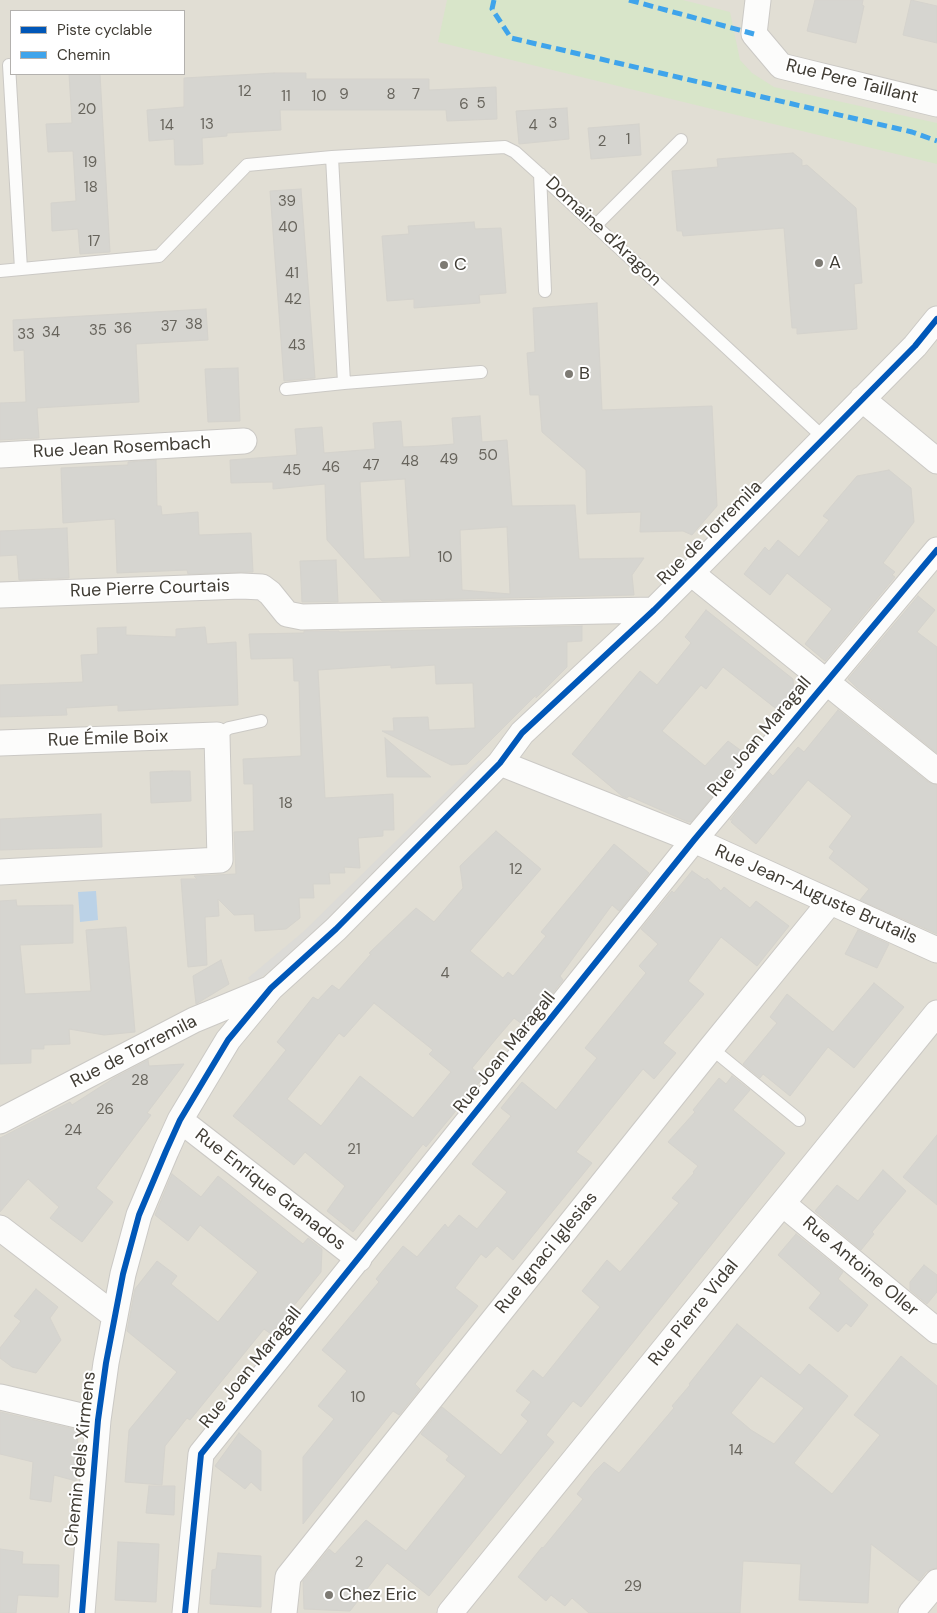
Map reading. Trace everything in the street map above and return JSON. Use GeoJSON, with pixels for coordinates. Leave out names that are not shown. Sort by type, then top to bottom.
{"type":"FeatureCollection","features":[{"type":"Feature","properties":{"kind":"street","name":"Rue Pere Taillant"},"geometry":{"type":"LineString","coordinates":[[758,0],[754,34],[781,66],[937,104]]}},
{"type":"Feature","properties":{"kind":"street","name":"Rue de Torremila"},"geometry":{"type":"LineString","coordinates":[[0,1121],[194,1020],[271,988],[336,929],[500,763],[522,733],[691,573],[915,346],[937,319]]}},
{"type":"Feature","properties":{"kind":"street"},"geometry":{"type":"LineString","coordinates":[[862,399],[937,461]]}},
{"type":"Feature","properties":{"kind":"street","name":"Rue Jean Rosembach"},"geometry":{"type":"LineString","coordinates":[[0,455],[244,441]]}},
{"type":"Feature","properties":{"kind":"street","name":"Rue Joan Maragall"},"geometry":{"type":"LineString","coordinates":[[185,1613],[201,1454],[694,840],[937,550]]}},
{"type":"Feature","properties":{"kind":"street"},"geometry":{"type":"LineString","coordinates":[[691,573],[937,771]]}},
{"type":"Feature","properties":{"kind":"street","name":"Rue Pierre Courtais"},"geometry":{"type":"LineString","coordinates":[[0,595],[241,586],[262,587],[270,593],[287,614],[302,617],[654,610]]}},
{"type":"Feature","properties":{"kind":"street"},"geometry":{"type":"LineString","coordinates":[[0,872],[220,860],[217,735]]}},
{"type":"Feature","properties":{"kind":"street","name":"Rue Émile Boix"},"geometry":{"type":"LineString","coordinates":[[0,742],[217,735]]}},
{"type":"Feature","properties":{"kind":"street","name":"Rue Jean-Auguste Brutails"},"geometry":{"type":"LineString","coordinates":[[500,763],[694,840],[937,950]]}},
{"type":"Feature","properties":{"kind":"street","name":"Rue Ignaci Iglesias"},"geometry":{"type":"LineString","coordinates":[[284,1613],[288,1577],[830,902]]}},
{"type":"Feature","properties":{"kind":"street","name":"Chemin dels Xirmens"},"geometry":{"type":"LineString","coordinates":[[82,1613],[98,1420],[123,1274],[139,1215],[180,1120],[228,1040],[271,988]]}},
{"type":"Feature","properties":{"kind":"street","name":"Rue Pierre Vidal"},"geometry":{"type":"LineString","coordinates":[[450,1613],[937,1013]]}},
{"type":"Feature","properties":{"kind":"street","name":"Rue Enrique Granados"},"geometry":{"type":"LineString","coordinates":[[180,1120],[359,1259]]}},
{"type":"Feature","properties":{"kind":"street","name":"Rue Antoine Oller"},"geometry":{"type":"LineString","coordinates":[[783,1204],[937,1331]]}},
{"type":"Feature","properties":{"kind":"street"},"geometry":{"type":"LineString","coordinates":[[0,1228],[115,1316]]}},
{"type":"Feature","properties":{"kind":"street"},"geometry":{"type":"LineString","coordinates":[[0,1397],[98,1420]]}},
{"type":"Feature","properties":{"kind":"street"},"geometry":{"type":"LineString","coordinates":[[911,1613],[937,1582]]}},
{"type":"Feature","properties":{"kind":"lane"},"geometry":{"type":"LineString","coordinates":[[9,65],[21,269]]}},
{"type":"Feature","properties":{"kind":"lane"},"geometry":{"type":"LineString","coordinates":[[596,225],[680,140]]}},
{"type":"Feature","properties":{"kind":"lane","name":"Domaine d'Aragon"},"geometry":{"type":"LineString","coordinates":[[0,271],[159,256],[247,165],[332,157],[505,147],[515,152],[596,225],[824,438]]}},
{"type":"Feature","properties":{"kind":"lane"},"geometry":{"type":"LineString","coordinates":[[332,157],[344,383]]}},
{"type":"Feature","properties":{"kind":"lane"},"geometry":{"type":"LineString","coordinates":[[540,174],[545,290]]}},
{"type":"Feature","properties":{"kind":"lane"},"geometry":{"type":"LineString","coordinates":[[286,389],[481,372]]}},
{"type":"Feature","properties":{"kind":"lane"},"geometry":{"type":"LineString","coordinates":[[217,735],[229,728],[261,721]]}},
{"type":"Feature","properties":{"kind":"lane"},"geometry":{"type":"LineString","coordinates":[[711,1048],[799,1120]]}},
{"type":"Feature","properties":{"kind":"shaded area"},"geometry":{"type":"Polygon","coordinates":[[[0,0],[937,0],[937,1613],[0,1613],[0,0]]]}},
{"type":"Feature","properties":{"kind":"shaded area"},"geometry":{"type":"Polygon","coordinates":[[[479,760],[484,766],[309,939],[252,985],[248,978],[303,932],[479,760]]]}},
{"type":"Feature","properties":{"kind":"green space"},"geometry":{"type":"Polygon","coordinates":[[[447,0],[683,0],[730,12],[740,60],[752,73],[774,87],[937,123],[937,164],[438,42],[447,0]]]}},
{"type":"Feature","properties":{"kind":"water"},"geometry":{"type":"Polygon","coordinates":[[[96,891],[98,920],[80,922],[78,892],[96,891]]]}},
{"type":"Feature","properties":{"kind":"building"},"geometry":{"type":"Polygon","coordinates":[[[815,0],[863,0],[862,5],[864,6],[856,43],[807,31],[815,0]]]}},
{"type":"Feature","properties":{"kind":"building"},"geometry":{"type":"Polygon","coordinates":[[[911,0],[937,6],[937,43],[903,35],[911,0]]]}},
{"type":"Feature","properties":{"kind":"building"},"geometry":{"type":"Polygon","coordinates":[[[306,73],[306,79],[429,79],[429,90],[496,87],[497,119],[447,121],[446,110],[280,110],[281,130],[227,133],[227,136],[202,138],[203,164],[189,165],[175,165],[174,139],[149,141],[147,110],[184,107],[184,78],[306,73]]]}},
{"type":"Feature","properties":{"kind":"building"},"geometry":{"type":"Polygon","coordinates":[[[69,75],[100,75],[110,252],[80,254],[78,229],[52,231],[51,203],[76,201],[73,151],[48,152],[46,124],[72,123],[69,75]]]}},
{"type":"Feature","properties":{"kind":"building"},"geometry":{"type":"Polygon","coordinates":[[[567,108],[569,139],[519,144],[516,111],[567,108]]]}},
{"type":"Feature","properties":{"kind":"building"},"geometry":{"type":"Polygon","coordinates":[[[639,124],[641,155],[591,159],[588,128],[639,124]]]}},
{"type":"Feature","properties":{"kind":"building","name":"A"},"geometry":{"type":"Polygon","coordinates":[[[793,153],[802,160],[802,166],[807,165],[856,208],[862,283],[854,284],[857,329],[797,334],[797,328],[792,328],[784,228],[683,236],[682,231],[677,231],[672,171],[718,167],[717,159],[793,153]]]}},
{"type":"Feature","properties":{"kind":"building"},"geometry":{"type":"Polygon","coordinates":[[[301,189],[315,378],[284,381],[270,191],[301,189]]]}},
{"type":"Feature","properties":{"kind":"building","name":"C"},"geometry":{"type":"Polygon","coordinates":[[[474,222],[475,229],[501,228],[506,293],[479,295],[480,303],[414,308],[414,299],[387,301],[382,236],[409,234],[408,226],[474,222]]]}},
{"type":"Feature","properties":{"kind":"building","name":"B"},"geometry":{"type":"Polygon","coordinates":[[[597,303],[602,410],[712,406],[717,506],[692,535],[683,531],[640,532],[641,512],[587,514],[586,470],[542,432],[539,395],[530,395],[527,353],[535,352],[533,308],[597,303]]]}},
{"type":"Feature","properties":{"kind":"building"},"geometry":{"type":"Polygon","coordinates":[[[206,309],[208,340],[136,344],[139,402],[37,408],[39,438],[0,440],[0,403],[26,402],[24,350],[14,351],[13,320],[206,309]]]}},
{"type":"Feature","properties":{"kind":"building"},"geometry":{"type":"Polygon","coordinates":[[[238,368],[240,421],[208,422],[205,369],[238,368]]]}},
{"type":"Feature","properties":{"kind":"building"},"geometry":{"type":"Polygon","coordinates":[[[480,416],[482,442],[507,440],[512,506],[575,505],[579,559],[644,558],[632,575],[634,595],[382,601],[327,540],[325,484],[273,489],[273,482],[231,483],[230,460],[297,455],[295,429],[322,427],[324,453],[375,449],[373,423],[401,421],[403,447],[428,446],[454,444],[452,418],[480,416]],[[405,479],[360,482],[364,559],[410,557],[405,479]],[[507,527],[460,530],[462,590],[510,594],[507,527]]]}},
{"type":"Feature","properties":{"kind":"building"},"geometry":{"type":"Polygon","coordinates":[[[156,460],[157,506],[161,506],[162,515],[198,512],[199,535],[251,533],[253,572],[188,574],[187,570],[117,573],[115,519],[63,523],[61,468],[128,465],[128,462],[156,460]]]}},
{"type":"Feature","properties":{"kind":"building"},"geometry":{"type":"Polygon","coordinates":[[[889,470],[911,488],[914,522],[883,563],[895,572],[892,575],[895,577],[825,661],[805,644],[832,609],[787,573],[770,595],[744,574],[765,547],[769,551],[778,540],[799,557],[829,520],[823,516],[857,476],[889,470]]]}},
{"type":"Feature","properties":{"kind":"building"},"geometry":{"type":"Polygon","coordinates":[[[67,528],[69,578],[19,580],[17,555],[0,556],[0,531],[67,528]]]}},
{"type":"Feature","properties":{"kind":"building"},"geometry":{"type":"Polygon","coordinates":[[[336,560],[338,602],[302,602],[300,561],[336,560]]]}},
{"type":"Feature","properties":{"kind":"building"},"geometry":{"type":"Polygon","coordinates":[[[918,596],[935,610],[917,632],[937,647],[937,753],[848,679],[918,596]]]}},
{"type":"Feature","properties":{"kind":"building"},"geometry":{"type":"Polygon","coordinates":[[[706,610],[793,679],[794,691],[779,711],[723,667],[706,689],[701,685],[662,731],[705,766],[728,741],[747,755],[691,822],[688,822],[629,796],[627,798],[622,796],[572,754],[640,671],[657,685],[691,643],[685,637],[706,610]]]}},
{"type":"Feature","properties":{"kind":"building"},"geometry":{"type":"Polygon","coordinates":[[[582,626],[582,641],[567,642],[567,667],[467,764],[451,765],[382,731],[394,731],[393,718],[428,717],[429,730],[475,728],[473,683],[436,684],[435,665],[391,668],[391,665],[318,670],[325,798],[393,794],[394,830],[383,830],[383,836],[358,838],[360,868],[344,867],[345,873],[329,873],[330,884],[313,884],[314,898],[299,898],[300,918],[286,929],[255,931],[254,914],[234,915],[218,899],[219,916],[205,917],[207,965],[188,967],[181,879],[197,879],[194,876],[236,874],[234,832],[254,831],[253,784],[244,784],[243,759],[301,756],[299,681],[294,681],[293,658],[251,659],[249,634],[304,633],[304,631],[339,632],[582,626]]]}},
{"type":"Feature","properties":{"kind":"building"},"geometry":{"type":"Polygon","coordinates":[[[126,627],[126,635],[176,637],[176,629],[205,627],[207,644],[236,642],[238,705],[118,711],[118,705],[66,708],[67,715],[0,717],[0,685],[83,682],[81,655],[98,654],[97,628],[126,627]]]}},
{"type":"Feature","properties":{"kind":"building"},"geometry":{"type":"Polygon","coordinates":[[[838,710],[928,782],[937,785],[937,934],[860,900],[869,889],[829,858],[834,851],[829,847],[852,816],[808,780],[756,844],[731,822],[733,820],[730,820],[769,772],[773,776],[798,747],[804,752],[838,710]]]}},
{"type":"Feature","properties":{"kind":"building"},"geometry":{"type":"Polygon","coordinates":[[[385,738],[431,777],[387,777],[385,738]]]}},
{"type":"Feature","properties":{"kind":"building"},"geometry":{"type":"Polygon","coordinates":[[[190,771],[191,801],[151,803],[150,772],[190,771]]]}},
{"type":"Feature","properties":{"kind":"building"},"geometry":{"type":"Polygon","coordinates":[[[101,814],[102,847],[0,850],[0,819],[101,814]]]}},
{"type":"Feature","properties":{"kind":"building"},"geometry":{"type":"Polygon","coordinates":[[[496,831],[541,869],[470,951],[503,978],[508,972],[513,976],[546,936],[541,932],[614,844],[649,873],[619,911],[612,905],[560,976],[563,980],[526,1027],[514,1018],[472,1068],[483,1078],[426,1147],[423,1144],[353,1232],[327,1211],[345,1186],[305,1152],[294,1165],[233,1116],[286,1050],[277,1042],[313,997],[318,1000],[332,985],[339,990],[371,954],[369,953],[416,908],[434,922],[463,888],[460,866],[496,831]],[[374,1003],[344,1037],[339,1033],[287,1099],[321,1126],[360,1076],[413,1118],[451,1072],[429,1054],[433,1050],[374,1003]]]}},
{"type":"Feature","properties":{"kind":"building"},"geometry":{"type":"Polygon","coordinates":[[[692,871],[705,880],[707,878],[721,891],[724,887],[750,908],[756,901],[789,926],[757,966],[721,937],[688,981],[704,994],[663,1043],[676,1053],[654,1079],[643,1069],[576,1152],[592,1163],[513,1260],[497,1246],[486,1258],[481,1254],[455,1288],[478,1306],[415,1384],[420,1389],[399,1415],[393,1411],[303,1524],[303,1457],[334,1419],[318,1406],[347,1371],[322,1350],[379,1282],[376,1279],[403,1246],[417,1257],[445,1224],[448,1228],[459,1215],[477,1229],[507,1192],[472,1164],[511,1116],[501,1108],[522,1082],[556,1110],[597,1058],[585,1048],[646,973],[639,966],[658,944],[641,929],[672,891],[674,893],[692,871]]]}},
{"type":"Feature","properties":{"kind":"building"},"geometry":{"type":"Polygon","coordinates":[[[16,900],[17,906],[73,905],[73,943],[20,945],[25,994],[91,991],[86,930],[126,927],[135,1032],[104,1035],[69,1029],[70,1044],[44,1045],[44,1049],[31,1049],[31,1063],[0,1064],[0,901],[16,900]]]}},
{"type":"Feature","properties":{"kind":"building"},"geometry":{"type":"Polygon","coordinates":[[[858,930],[889,944],[877,968],[845,954],[858,930]]]}},
{"type":"Feature","properties":{"kind":"building"},"geometry":{"type":"Polygon","coordinates":[[[221,960],[229,984],[196,1004],[193,976],[221,960]]]}},
{"type":"Feature","properties":{"kind":"building"},"geometry":{"type":"Polygon","coordinates":[[[874,983],[904,1007],[854,1068],[828,1047],[790,1096],[763,1074],[760,1078],[743,1064],[777,1023],[770,1017],[787,994],[833,1032],[874,983]]]}},
{"type":"Feature","properties":{"kind":"building"},"geometry":{"type":"Polygon","coordinates":[[[148,1060],[149,1066],[184,1064],[147,1113],[151,1115],[96,1188],[113,1202],[82,1242],[50,1218],[59,1207],[28,1179],[0,1212],[0,1138],[70,1102],[72,1105],[114,1078],[148,1060]]]}},
{"type":"Feature","properties":{"kind":"building"},"geometry":{"type":"Polygon","coordinates":[[[732,1076],[750,1090],[733,1110],[785,1153],[581,1407],[573,1401],[546,1435],[554,1442],[429,1596],[387,1563],[350,1611],[304,1609],[303,1581],[329,1549],[335,1554],[366,1520],[406,1551],[466,1476],[446,1460],[449,1456],[421,1434],[442,1407],[501,1455],[528,1421],[521,1415],[531,1402],[516,1391],[533,1370],[543,1378],[600,1307],[582,1291],[607,1260],[620,1272],[679,1203],[672,1198],[698,1166],[668,1142],[695,1112],[693,1110],[719,1078],[726,1084],[732,1076]]]}},
{"type":"Feature","properties":{"kind":"building"},"geometry":{"type":"Polygon","coordinates":[[[937,1135],[937,1205],[903,1177],[937,1135]]]}},
{"type":"Feature","properties":{"kind":"building"},"geometry":{"type":"Polygon","coordinates":[[[883,1170],[906,1191],[872,1232],[874,1234],[861,1250],[815,1211],[837,1185],[858,1201],[883,1170]]]}},
{"type":"Feature","properties":{"kind":"building"},"geometry":{"type":"Polygon","coordinates":[[[172,1174],[201,1197],[218,1176],[303,1244],[308,1238],[322,1249],[321,1272],[271,1334],[264,1329],[190,1420],[187,1418],[165,1446],[162,1485],[125,1482],[129,1430],[177,1372],[127,1331],[135,1289],[157,1261],[177,1276],[171,1284],[218,1322],[258,1272],[200,1225],[188,1241],[155,1215],[172,1174]]]}},
{"type":"Feature","properties":{"kind":"building"},"geometry":{"type":"Polygon","coordinates":[[[796,1234],[843,1272],[838,1279],[868,1305],[851,1327],[846,1323],[838,1332],[809,1308],[821,1293],[778,1255],[796,1234]]]}},
{"type":"Feature","properties":{"kind":"building"},"geometry":{"type":"Polygon","coordinates":[[[924,1265],[937,1275],[937,1292],[927,1304],[910,1290],[910,1282],[924,1265]]]}},
{"type":"Feature","properties":{"kind":"building"},"geometry":{"type":"Polygon","coordinates":[[[36,1289],[58,1307],[50,1318],[61,1340],[36,1373],[12,1367],[0,1358],[0,1348],[21,1321],[14,1316],[36,1289]]]}},
{"type":"Feature","properties":{"kind":"building"},"geometry":{"type":"Polygon","coordinates":[[[737,1324],[800,1375],[809,1364],[848,1396],[794,1463],[832,1494],[880,1435],[854,1415],[901,1356],[937,1386],[937,1568],[926,1572],[919,1581],[871,1544],[868,1603],[799,1600],[801,1564],[743,1561],[740,1613],[589,1613],[572,1598],[565,1606],[551,1595],[546,1601],[518,1577],[583,1499],[577,1494],[595,1471],[604,1462],[619,1473],[674,1408],[672,1406],[737,1324]],[[761,1376],[731,1413],[751,1430],[774,1444],[804,1408],[761,1376]]]}},
{"type":"Feature","properties":{"kind":"building"},"geometry":{"type":"Polygon","coordinates":[[[0,1412],[78,1430],[76,1481],[54,1475],[51,1502],[30,1499],[33,1462],[0,1454],[0,1412]]]}},
{"type":"Feature","properties":{"kind":"building"},"geometry":{"type":"Polygon","coordinates":[[[239,1433],[261,1451],[261,1491],[251,1482],[245,1489],[215,1466],[239,1433]]]}},
{"type":"Feature","properties":{"kind":"building"},"geometry":{"type":"Polygon","coordinates":[[[149,1486],[175,1486],[174,1515],[146,1513],[149,1486]]]}},
{"type":"Feature","properties":{"kind":"building"},"geometry":{"type":"Polygon","coordinates":[[[118,1542],[159,1544],[156,1602],[115,1600],[118,1542]]]}},
{"type":"Feature","properties":{"kind":"building"},"geometry":{"type":"Polygon","coordinates":[[[0,1549],[23,1552],[22,1564],[59,1565],[58,1597],[18,1595],[16,1613],[0,1613],[0,1549]]]}},
{"type":"Feature","properties":{"kind":"building"},"geometry":{"type":"Polygon","coordinates":[[[218,1553],[261,1556],[261,1607],[210,1604],[212,1570],[216,1569],[218,1553]]]}},
{"type":"Feature","properties":{"kind":"marked path"},"geometry":{"type":"LineString","coordinates":[[494,0],[492,9],[511,38],[912,132],[937,141]]}},
{"type":"Feature","properties":{"kind":"marked path"},"geometry":{"type":"LineString","coordinates":[[629,0],[754,34]]}},
{"type":"Feature","properties":{"kind":"cycle path"},"geometry":{"type":"LineString","coordinates":[[82,1613],[98,1420],[106,1363],[123,1274],[139,1215],[166,1151],[180,1120],[228,1040],[271,988],[336,929],[500,763],[522,733],[691,573],[915,346],[937,319]]}},
{"type":"Feature","properties":{"kind":"cycle path"},"geometry":{"type":"LineString","coordinates":[[185,1613],[201,1454],[694,840],[937,550]]}},
{"type":"Feature","properties":{"kind":"place","name":"A"},"geometry":{"type":"Point","coordinates":[819,263]}},
{"type":"Feature","properties":{"kind":"place","name":"C"},"geometry":{"type":"Point","coordinates":[444,265]}},
{"type":"Feature","properties":{"kind":"place","name":"B"},"geometry":{"type":"Point","coordinates":[569,374]}},
{"type":"Feature","properties":{"kind":"place","name":"Chez Eric"},"geometry":{"type":"Point","coordinates":[329,1595]}}]}
